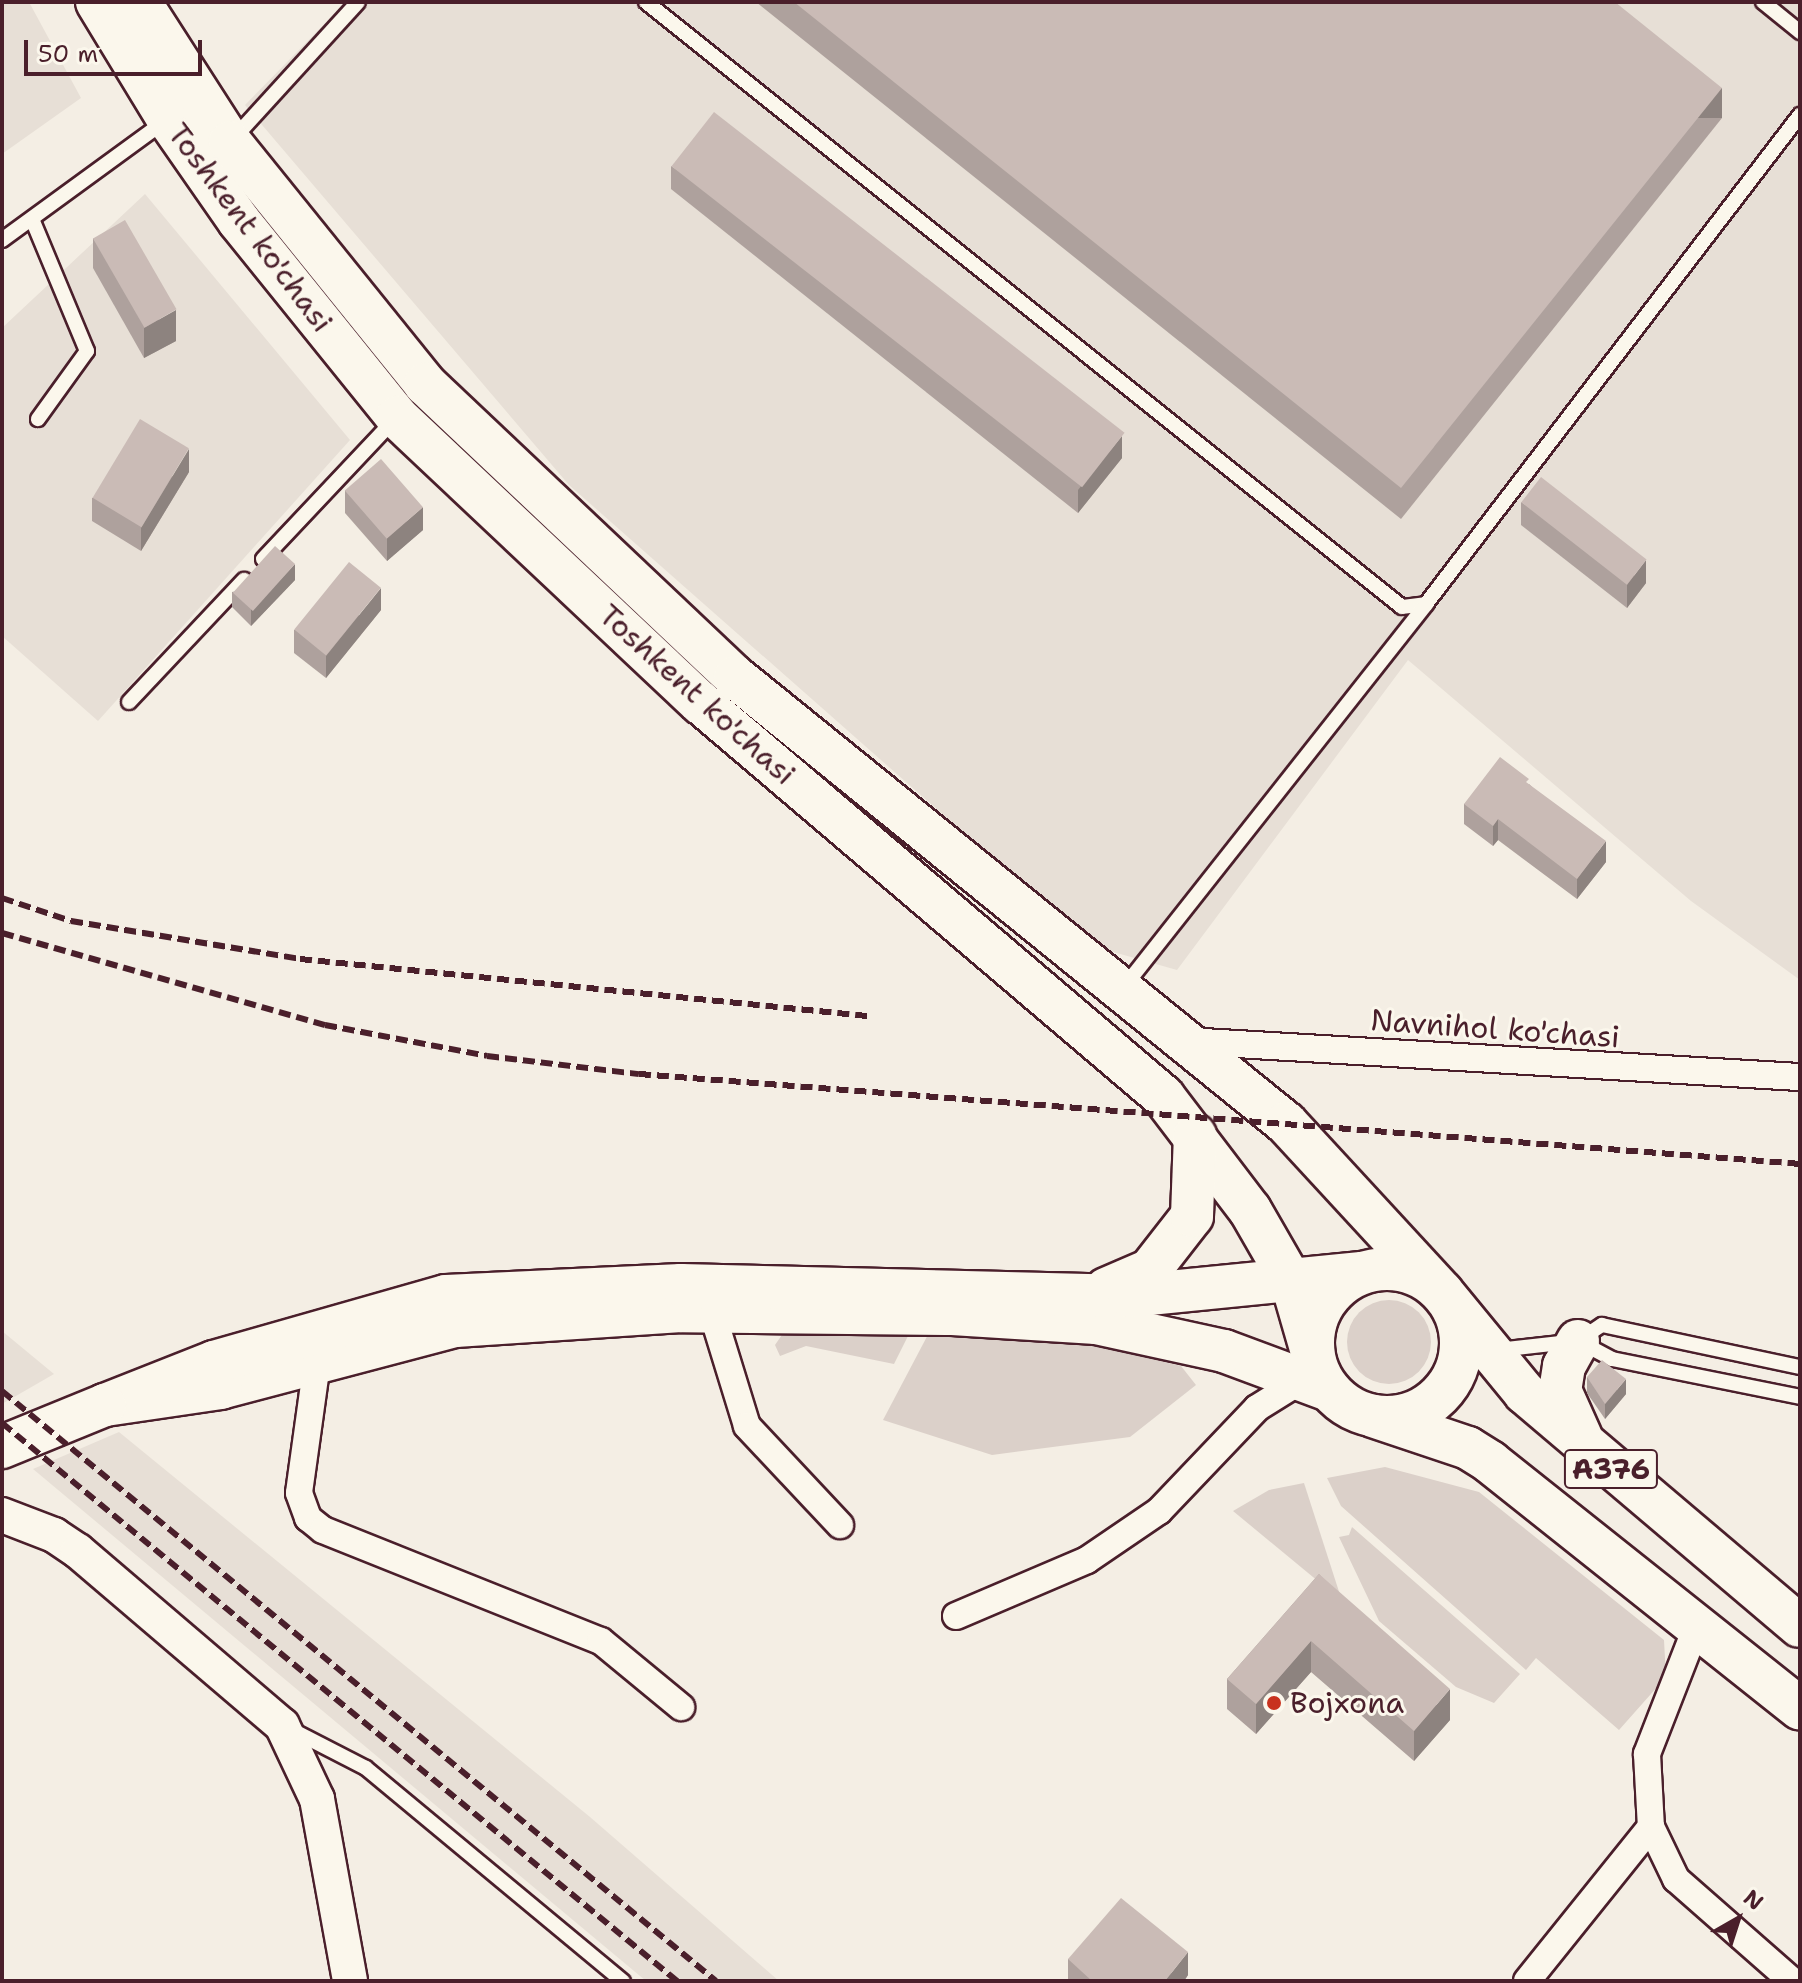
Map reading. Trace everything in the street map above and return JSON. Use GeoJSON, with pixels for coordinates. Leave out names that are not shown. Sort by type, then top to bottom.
{"type":"FeatureCollection","features":[{"type":"Feature","properties":{"kind":"main road","name":"Toshkent ko'chasi"},"geometry":{"type":"LineString","coordinates":[[97,2],[168,119],[239,221],[701,703],[1163,1096],[1250,1210],[1292,1283],[1315,1376]]}},
{"type":"Feature","properties":{"kind":"main road","name":"Toshkent ko'chasi"},"geometry":{"type":"LineString","coordinates":[[140,2],[230,142],[411,401],[735,677],[1286,1123],[1442,1292]]}},
{"type":"Feature","properties":{"kind":"main road"},"geometry":{"type":"LineString","coordinates":[[1082,1296],[1123,1284],[1150,1270],[1181,1235],[1197,1201],[1195,1135]]}},
{"type":"Feature","properties":{"kind":"main road"},"geometry":{"type":"LineString","coordinates":[[2,1447],[214,1362],[446,1296],[714,1299],[1082,1296],[1292,1283],[1376,1269],[1412,1272],[1442,1292],[1476,1351],[1447,1387],[1420,1410],[1373,1416]]}},
{"type":"Feature","properties":{"kind":"main road"},"geometry":{"type":"LineString","coordinates":[[1315,1376],[1317,1318],[1326,1299],[1359,1273]]}},
{"type":"Feature","properties":{"kind":"main road"},"geometry":{"type":"LineString","coordinates":[[105,1405],[221,1388],[455,1326],[714,1299],[1096,1323],[1211,1348],[1315,1376],[1357,1411],[1468,1448],[1698,1623],[1800,1709]]}},
{"type":"Feature","properties":{"kind":"main road"},"geometry":{"type":"LineString","coordinates":[[1578,1341],[1564,1366],[1560,1390],[1586,1449]]}},
{"type":"Feature","properties":{"kind":"main road","name":"A376"},"geometry":{"type":"LineString","coordinates":[[1476,1351],[1586,1449],[1800,1626]]}},
{"type":"Feature","properties":{"kind":"street","name":"Navnihol ko'chasi"},"geometry":{"type":"LineString","coordinates":[[1186,1041],[1800,1077]]}},
{"type":"Feature","properties":{"kind":"street"},"geometry":{"type":"LineString","coordinates":[[714,1299],[747,1426],[840,1525]]}},
{"type":"Feature","properties":{"kind":"street"},"geometry":{"type":"LineString","coordinates":[[317,1363],[299,1493],[308,1518],[323,1530],[601,1641],[681,1707]]}},
{"type":"Feature","properties":{"kind":"street"},"geometry":{"type":"LineString","coordinates":[[956,1616],[1087,1560],[1147,1519],[1257,1408],[1315,1376]]}},
{"type":"Feature","properties":{"kind":"street"},"geometry":{"type":"LineString","coordinates":[[2,1515],[54,1535],[78,1551],[282,1725],[317,1799],[350,1981]]}},
{"type":"Feature","properties":{"kind":"street"},"geometry":{"type":"LineString","coordinates":[[1698,1623],[1647,1754],[1651,1827],[1676,1879],[1792,1981]]}},
{"type":"Feature","properties":{"kind":"street"},"geometry":{"type":"LineString","coordinates":[[1527,1981],[1651,1827]]}},
{"type":"Feature","properties":{"kind":"lane"},"geometry":{"type":"LineString","coordinates":[[230,142],[358,2]]}},
{"type":"Feature","properties":{"kind":"lane"},"geometry":{"type":"LineString","coordinates":[[646,2],[1402,607],[1426,604]]}},
{"type":"Feature","properties":{"kind":"lane"},"geometry":{"type":"LineString","coordinates":[[1763,2],[1800,32]]}},
{"type":"Feature","properties":{"kind":"lane"},"geometry":{"type":"LineString","coordinates":[[1120,991],[1426,604],[1800,115]]}},
{"type":"Feature","properties":{"kind":"lane"},"geometry":{"type":"LineString","coordinates":[[2,240],[168,119]]}},
{"type":"Feature","properties":{"kind":"lane"},"geometry":{"type":"LineString","coordinates":[[32,219],[87,351],[38,419]]}},
{"type":"Feature","properties":{"kind":"lane"},"geometry":{"type":"LineString","coordinates":[[129,702],[411,401]]}},
{"type":"Feature","properties":{"kind":"lane"},"geometry":{"type":"LineString","coordinates":[[1476,1351],[1578,1341],[1602,1325],[1800,1367]]}},
{"type":"Feature","properties":{"kind":"lane"},"geometry":{"type":"LineString","coordinates":[[1578,1341],[1612,1359],[1800,1397]]}},
{"type":"Feature","properties":{"kind":"lane"},"geometry":{"type":"LineString","coordinates":[[282,1725],[366,1768],[623,1981]]}},
{"type":"Feature","properties":{"kind":"shaded area"},"geometry":{"type":"Polygon","coordinates":[[[2,2],[29,2],[81,98],[2,154],[2,2]]]}},
{"type":"Feature","properties":{"kind":"shaded area"},"geometry":{"type":"Polygon","coordinates":[[[346,2],[1800,2],[1800,980],[1691,901],[1408,660],[1177,970],[1092,946],[569,485],[245,105],[346,2]]]}},
{"type":"Feature","properties":{"kind":"shaded area"},"geometry":{"type":"Polygon","coordinates":[[[145,194],[350,440],[98,721],[2,636],[2,328],[145,194]]]}},
{"type":"Feature","properties":{"kind":"shaded area"},"geometry":{"type":"Polygon","coordinates":[[[1389,1300],[1405,1303],[1419,1312],[1428,1326],[1431,1342],[1428,1358],[1419,1372],[1405,1381],[1389,1384],[1373,1381],[1359,1372],[1350,1358],[1347,1342],[1350,1326],[1359,1312],[1373,1303],[1389,1300]]]}},
{"type":"Feature","properties":{"kind":"shaded area"},"geometry":{"type":"Polygon","coordinates":[[[914,1324],[894,1364],[806,1346],[780,1356],[775,1345],[788,1326],[914,1324]]]}},
{"type":"Feature","properties":{"kind":"shaded area"},"geometry":{"type":"Polygon","coordinates":[[[932,1327],[1062,1338],[1181,1366],[1196,1385],[1130,1437],[992,1455],[883,1420],[932,1327]]]}},
{"type":"Feature","properties":{"kind":"shaded area"},"geometry":{"type":"Polygon","coordinates":[[[2,1331],[54,1374],[2,1404],[2,1331]]]}},
{"type":"Feature","properties":{"kind":"shaded area"},"geometry":{"type":"Polygon","coordinates":[[[119,1432],[590,1817],[779,1981],[646,1981],[33,1469],[119,1432]]]}},
{"type":"Feature","properties":{"kind":"shaded area"},"geometry":{"type":"Polygon","coordinates":[[[1385,1467],[1479,1492],[1664,1640],[1666,1677],[1619,1730],[1536,1658],[1526,1670],[1341,1506],[1327,1478],[1385,1467]]]}},
{"type":"Feature","properties":{"kind":"shaded area"},"geometry":{"type":"Polygon","coordinates":[[[1304,1483],[1342,1601],[1233,1511],[1269,1490],[1304,1483]]]}},
{"type":"Feature","properties":{"kind":"shaded area"},"geometry":{"type":"Polygon","coordinates":[[[1352,1527],[1520,1674],[1494,1703],[1456,1687],[1379,1621],[1339,1537],[1349,1535],[1352,1527]]]}},
{"type":"Feature","properties":{"kind":"building"},"geometry":{"type":"Polygon","coordinates":[[[794,2],[1615,2],[1722,88],[1401,488],[794,2]]]}},
{"type":"Feature","properties":{"kind":"building"},"geometry":{"type":"Polygon","coordinates":[[[714,112],[1125,433],[1082,487],[672,166],[714,112]]]}},
{"type":"Feature","properties":{"kind":"building"},"geometry":{"type":"Polygon","coordinates":[[[125,220],[177,309],[144,328],[93,238],[125,220]]]}},
{"type":"Feature","properties":{"kind":"building"},"geometry":{"type":"Polygon","coordinates":[[[140,419],[189,448],[141,527],[93,498],[140,419]]]}},
{"type":"Feature","properties":{"kind":"building"},"geometry":{"type":"Polygon","coordinates":[[[381,459],[423,507],[387,539],[345,490],[381,459]]]}},
{"type":"Feature","properties":{"kind":"building"},"geometry":{"type":"Polygon","coordinates":[[[1541,477],[1647,559],[1627,585],[1521,502],[1541,477]]]}},
{"type":"Feature","properties":{"kind":"building"},"geometry":{"type":"Polygon","coordinates":[[[275,546],[295,564],[253,611],[233,593],[275,546]]]}},
{"type":"Feature","properties":{"kind":"building"},"geometry":{"type":"Polygon","coordinates":[[[349,562],[381,588],[326,655],[294,630],[349,562]]]}},
{"type":"Feature","properties":{"kind":"building"},"geometry":{"type":"Polygon","coordinates":[[[1500,757],[1529,779],[1526,782],[1606,841],[1577,879],[1498,819],[1493,826],[1464,804],[1500,757]]]}},
{"type":"Feature","properties":{"kind":"building"},"geometry":{"type":"Polygon","coordinates":[[[1602,1360],[1626,1379],[1605,1404],[1587,1377],[1602,1360]]]}},
{"type":"Feature","properties":{"kind":"building"},"geometry":{"type":"Polygon","coordinates":[[[1319,1574],[1450,1689],[1414,1731],[1311,1641],[1256,1704],[1227,1679],[1319,1574]]]}},
{"type":"Feature","properties":{"kind":"building"},"geometry":{"type":"Polygon","coordinates":[[[1121,1898],[1188,1952],[1165,1981],[1092,1981],[1068,1959],[1121,1898]]]}},
{"type":"Feature","properties":{"kind":"railway"},"geometry":{"type":"LineString","coordinates":[[2,898],[71,921],[300,959],[867,1016]]}},
{"type":"Feature","properties":{"kind":"railway"},"geometry":{"type":"LineString","coordinates":[[2,933],[325,1025],[487,1056],[639,1074],[1800,1164]]}},
{"type":"Feature","properties":{"kind":"railway"},"geometry":{"type":"LineString","coordinates":[[2,1391],[716,1981]]}},
{"type":"Feature","properties":{"kind":"railway"},"geometry":{"type":"LineString","coordinates":[[2,1423],[677,1981]]}},
{"type":"Feature","properties":{"kind":"place","name":"Bojxona"},"geometry":{"type":"Point","coordinates":[1274,1703]}}]}
